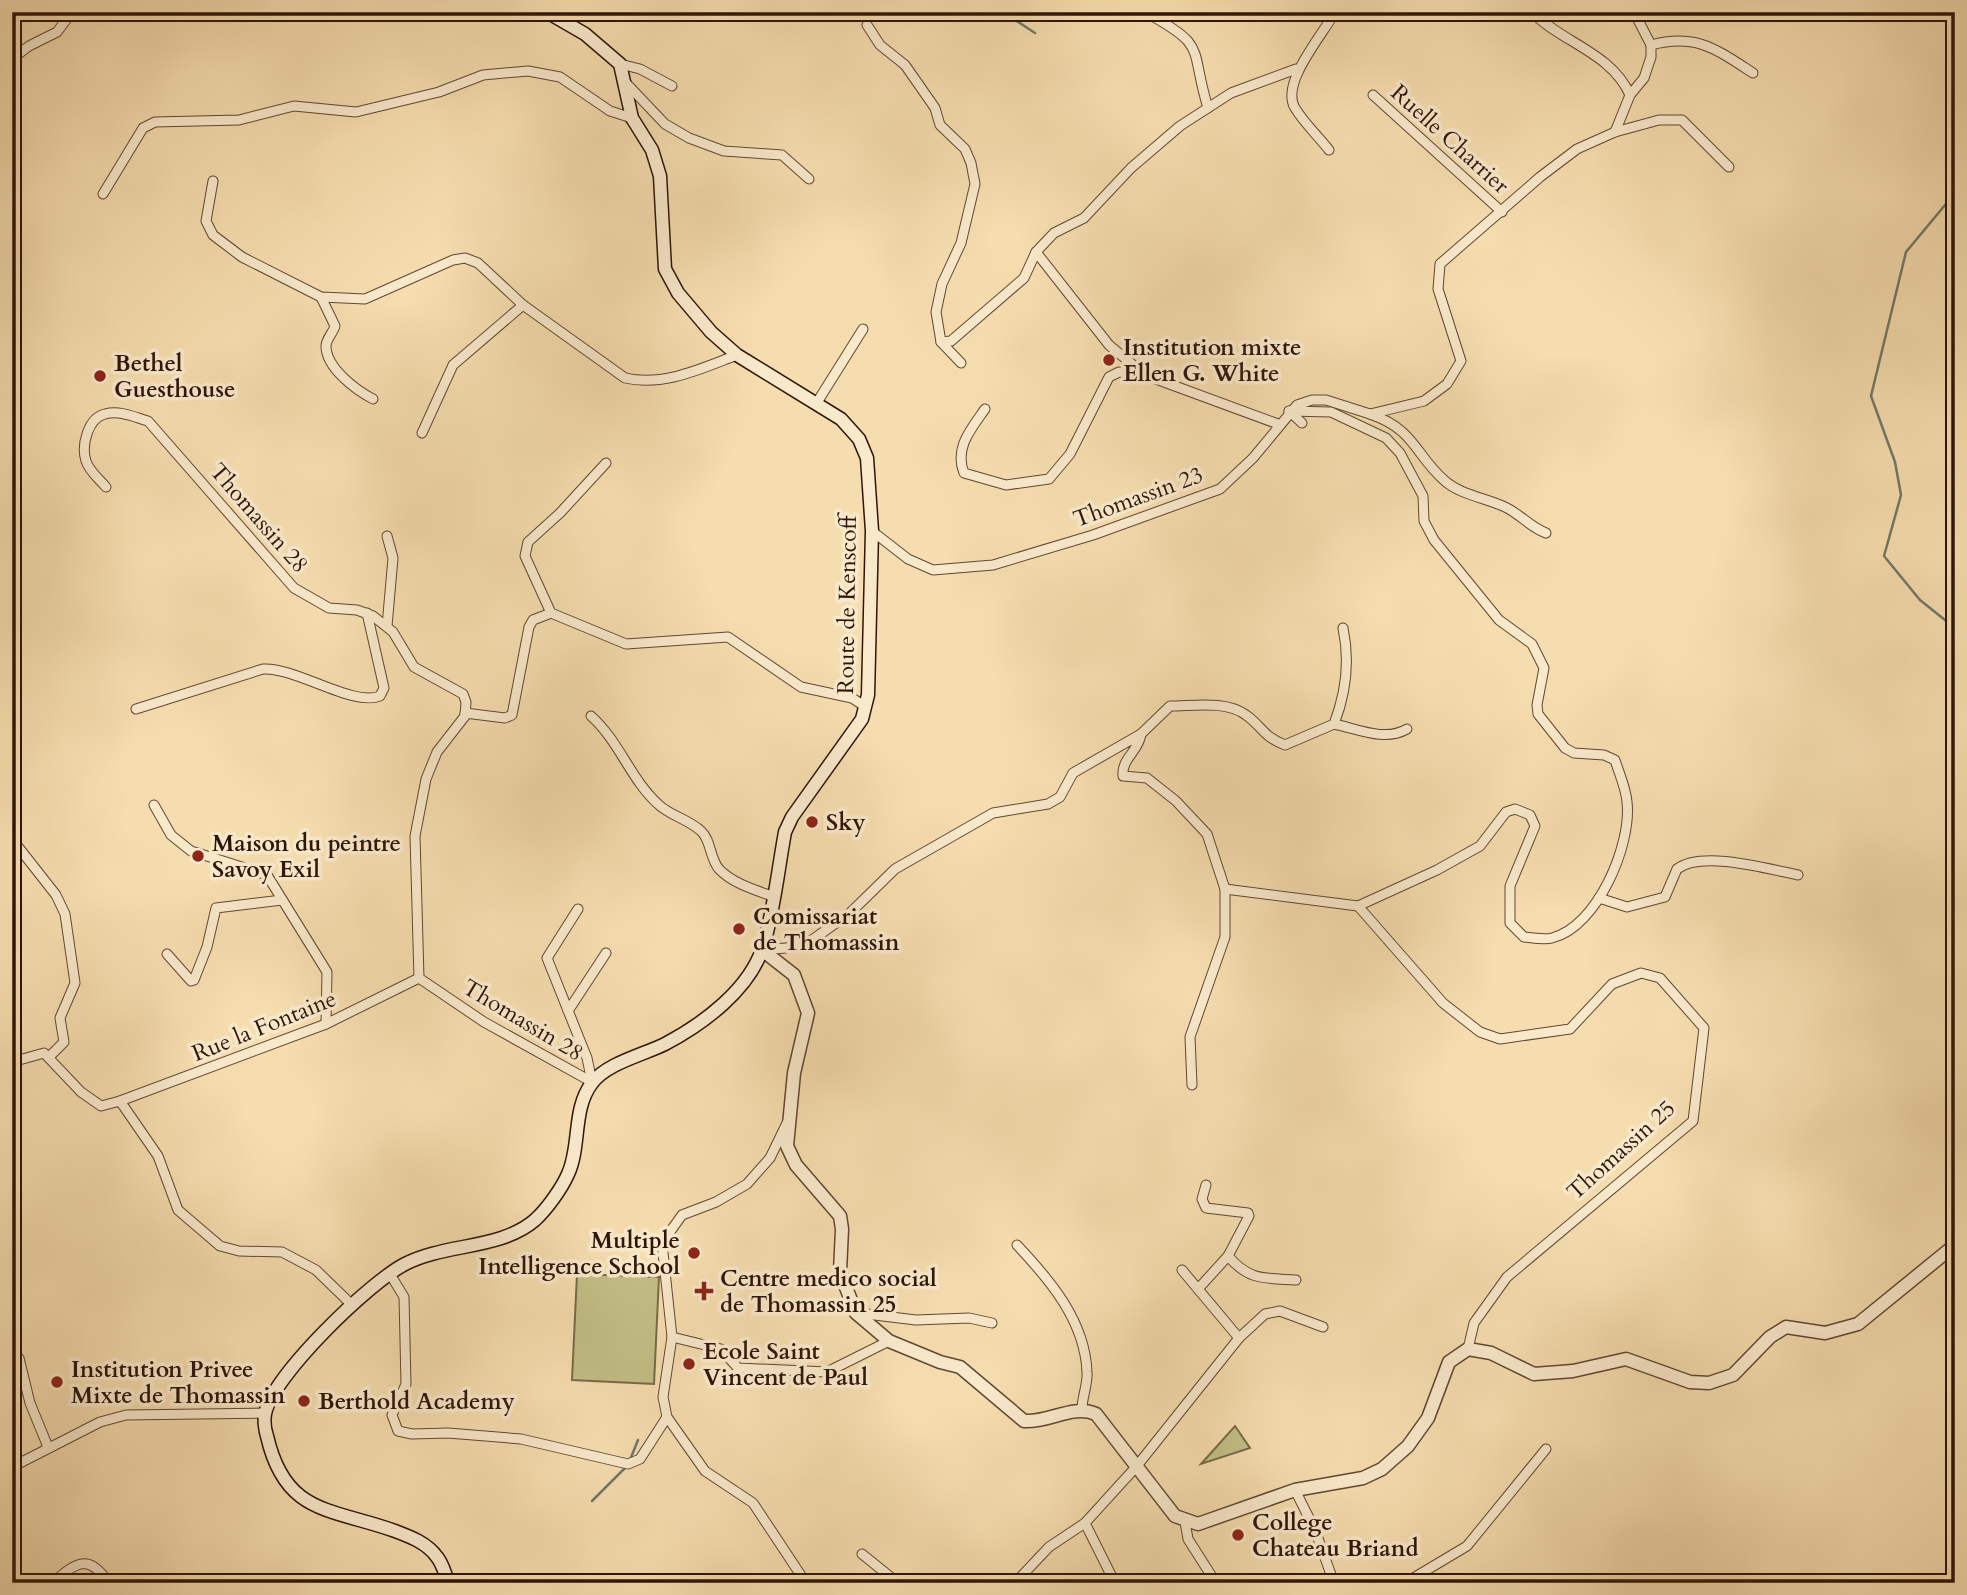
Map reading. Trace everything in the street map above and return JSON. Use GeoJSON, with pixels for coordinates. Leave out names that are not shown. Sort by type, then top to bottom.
{"type":"FeatureCollection","features":[{"type":"Feature","properties":{"kind":"main road"},"geometry":{"type":"LineString","coordinates":[[547,12],[585,34],[620,64]]}},
{"type":"Feature","properties":{"kind":"main road","name":"Route de Kenscoff"},"geometry":{"type":"LineString","coordinates":[[592,1082],[603,1073],[668,1042],[703,1020],[738,990],[762,950],[785,832],[792,817],[862,719],[866,707],[872,531],[867,458],[859,439],[841,419],[737,355],[678,293],[665,269],[660,176],[652,150],[632,118],[620,64]]}},
{"type":"Feature","properties":{"kind":"main road"},"geometry":{"type":"LineString","coordinates":[[762,950],[794,975],[808,1013],[794,1073],[787,1123],[790,1156],[840,1216],[840,1272],[856,1313],[889,1341],[940,1362],[960,1367],[1024,1421],[1036,1422],[1082,1409],[1096,1414],[1175,1516],[1185,1522]]}},
{"type":"Feature","properties":{"kind":"main road"},"geometry":{"type":"LineString","coordinates":[[449,1583],[439,1559],[411,1536],[302,1500],[282,1479],[266,1434],[265,1413],[277,1388],[315,1342],[352,1305],[390,1274],[406,1263],[516,1234],[538,1217],[569,1173],[583,1100],[592,1082]]}},
{"type":"Feature","properties":{"kind":"main road"},"geometry":{"type":"LineString","coordinates":[[1468,1349],[1491,1353],[1534,1374],[1573,1371],[1626,1359],[1690,1382],[1714,1383],[1733,1374],[1770,1337],[1786,1327],[1825,1334],[1857,1324],[1955,1244]]}},
{"type":"Feature","properties":{"kind":"main road","name":"Thomassin 25"},"geometry":{"type":"LineString","coordinates":[[1185,1522],[1198,1524],[1212,1521],[1295,1490],[1363,1478],[1382,1469],[1408,1446],[1428,1418],[1449,1362],[1468,1349]]}},
{"type":"Feature","properties":{"kind":"street"},"geometry":{"type":"LineString","coordinates":[[12,59],[29,46],[57,32],[72,12]]}},
{"type":"Feature","properties":{"kind":"street"},"geometry":{"type":"LineString","coordinates":[[1145,12],[1182,32],[1191,41],[1208,108]]}},
{"type":"Feature","properties":{"kind":"street"},"geometry":{"type":"LineString","coordinates":[[941,342],[951,341],[999,303],[1024,278],[1036,252],[1054,233],[1083,218],[1130,169],[1180,126],[1231,93],[1296,69],[1309,55],[1335,12]]}},
{"type":"Feature","properties":{"kind":"street"},"geometry":{"type":"LineString","coordinates":[[1532,12],[1599,59],[1620,78],[1630,94]]}},
{"type":"Feature","properties":{"kind":"street"},"geometry":{"type":"LineString","coordinates":[[1615,132],[1630,94],[1649,67],[1651,45],[1634,12]]}},
{"type":"Feature","properties":{"kind":"street"},"geometry":{"type":"LineString","coordinates":[[867,25],[880,45],[905,65],[935,108],[940,125],[965,149],[971,163],[975,184],[961,243],[942,284],[936,312],[941,342],[961,363]]}},
{"type":"Feature","properties":{"kind":"street"},"geometry":{"type":"LineString","coordinates":[[1651,45],[1672,39],[1692,41],[1717,49],[1753,73]]}},
{"type":"Feature","properties":{"kind":"street"},"geometry":{"type":"LineString","coordinates":[[620,64],[640,69],[672,86]]}},
{"type":"Feature","properties":{"kind":"street"},"geometry":{"type":"LineString","coordinates":[[1296,69],[1292,89],[1294,106],[1329,150]]}},
{"type":"Feature","properties":{"kind":"street"},"geometry":{"type":"LineString","coordinates":[[103,194],[143,128],[155,122],[239,120],[293,106],[356,112],[439,92],[484,75],[528,71],[560,77],[610,111],[632,118]]}},
{"type":"Feature","properties":{"kind":"street"},"geometry":{"type":"LineString","coordinates":[[626,83],[665,124],[689,138],[724,151],[782,155],[809,179]]}},
{"type":"Feature","properties":{"kind":"street","name":"Ruelle Charrier"},"geometry":{"type":"LineString","coordinates":[[1373,95],[1502,212]]}},
{"type":"Feature","properties":{"kind":"street"},"geometry":{"type":"LineString","coordinates":[[1370,414],[1423,401],[1447,384],[1461,361],[1438,289],[1440,264],[1577,149],[1615,132],[1659,120],[1682,120],[1729,167]]}},
{"type":"Feature","properties":{"kind":"street"},"geometry":{"type":"LineString","coordinates":[[213,181],[206,221],[213,235],[242,257],[321,297],[365,299],[453,260],[465,258],[478,262],[523,304],[615,372],[637,381],[668,379],[737,355]]}},
{"type":"Feature","properties":{"kind":"street"},"geometry":{"type":"LineString","coordinates":[[1036,252],[1109,345],[1145,374]]}},
{"type":"Feature","properties":{"kind":"street"},"geometry":{"type":"LineString","coordinates":[[321,297],[335,326],[326,342],[327,352],[344,380],[373,399]]}},
{"type":"Feature","properties":{"kind":"street"},"geometry":{"type":"LineString","coordinates":[[422,433],[453,365],[523,304]]}},
{"type":"Feature","properties":{"kind":"street"},"geometry":{"type":"LineString","coordinates":[[816,404],[863,330]]}},
{"type":"Feature","properties":{"kind":"street"},"geometry":{"type":"LineString","coordinates":[[985,409],[964,440],[959,461],[964,473],[1006,485],[1048,479],[1070,454],[1110,377],[1119,372],[1145,374],[1278,424]]}},
{"type":"Feature","properties":{"kind":"street"},"geometry":{"type":"LineString","coordinates":[[1289,411],[1312,400],[1326,400],[1395,425],[1406,433],[1435,471],[1449,484],[1507,508],[1532,527],[1546,533]]}},
{"type":"Feature","properties":{"kind":"street"},"geometry":{"type":"LineString","coordinates":[[1289,411],[1302,423]]}},
{"type":"Feature","properties":{"kind":"street"},"geometry":{"type":"LineString","coordinates":[[1225,889],[1358,906],[1437,870],[1480,846],[1506,812],[1514,809],[1530,816],[1535,826],[1510,886],[1510,923],[1524,937],[1550,938],[1568,931],[1599,898],[1620,859],[1628,803],[1615,760],[1604,755],[1574,752],[1565,748],[1538,714],[1537,705],[1544,668],[1532,644],[1499,620],[1451,563],[1426,528],[1423,496],[1400,453],[1386,438],[1331,411],[1289,411]]}},
{"type":"Feature","properties":{"kind":"street","name":"Thomassin 23"},"geometry":{"type":"LineString","coordinates":[[872,531],[908,559],[933,570],[993,565],[1093,535],[1220,489],[1253,458],[1289,411]]}},
{"type":"Feature","properties":{"kind":"street","name":"Thomassin 28"},"geometry":{"type":"LineString","coordinates":[[106,487],[86,460],[86,437],[92,422],[103,414],[123,413],[148,421],[294,588],[329,608],[367,613],[387,626],[414,667],[463,694],[465,713]]}},
{"type":"Feature","properties":{"kind":"street"},"geometry":{"type":"LineString","coordinates":[[606,463],[561,513],[528,542],[525,550],[551,612],[626,644],[728,637],[801,687],[852,698],[866,707]]}},
{"type":"Feature","properties":{"kind":"street"},"geometry":{"type":"LineString","coordinates":[[387,536],[393,558],[387,626]]}},
{"type":"Feature","properties":{"kind":"street"},"geometry":{"type":"LineString","coordinates":[[419,978],[415,836],[430,770],[437,752],[465,713],[505,718],[512,715],[528,627],[533,620],[551,612]]}},
{"type":"Feature","properties":{"kind":"street"},"geometry":{"type":"LineString","coordinates":[[136,709],[278,668],[325,687],[374,699],[380,696],[384,688],[367,613]]}},
{"type":"Feature","properties":{"kind":"street"},"geometry":{"type":"LineString","coordinates":[[1334,724],[1343,702],[1348,652],[1343,628]]}},
{"type":"Feature","properties":{"kind":"street"},"geometry":{"type":"LineString","coordinates":[[762,950],[786,948],[812,940],[850,913],[895,869],[993,813],[1048,804],[1059,797],[1073,773],[1141,734],[1170,706],[1215,705],[1246,714],[1267,738],[1285,746],[1334,724],[1378,735],[1391,735],[1407,729]]}},
{"type":"Feature","properties":{"kind":"street"},"geometry":{"type":"LineString","coordinates":[[591,716],[606,729],[631,774],[661,807],[683,816],[703,833],[719,869],[750,888],[772,896]]}},
{"type":"Feature","properties":{"kind":"street"},"geometry":{"type":"LineString","coordinates":[[1141,734],[1138,747],[1123,766],[1124,776],[1147,778],[1176,801],[1207,834],[1225,889],[1225,937],[1191,1037],[1192,1085]]}},
{"type":"Feature","properties":{"kind":"street"},"geometry":{"type":"LineString","coordinates":[[153,805],[172,835],[191,851],[262,871],[327,972],[326,1024]]}},
{"type":"Feature","properties":{"kind":"street"},"geometry":{"type":"LineString","coordinates":[[12,839],[55,895],[65,914],[75,983],[60,1018],[64,1042],[50,1056]]}},
{"type":"Feature","properties":{"kind":"street"},"geometry":{"type":"LineString","coordinates":[[1599,898],[1627,907],[1665,897],[1677,869],[1689,863],[1741,862],[1798,876]]}},
{"type":"Feature","properties":{"kind":"street"},"geometry":{"type":"LineString","coordinates":[[167,954],[191,981],[194,980],[208,947],[216,908],[282,900]]}},
{"type":"Feature","properties":{"kind":"street","name":"Thomassin 25"},"geometry":{"type":"LineString","coordinates":[[1358,906],[1443,1003],[1480,1032],[1500,1039],[1570,1029],[1612,984],[1641,973],[1660,978],[1704,1028],[1693,1121],[1507,1276],[1474,1323],[1468,1349]]}},
{"type":"Feature","properties":{"kind":"street"},"geometry":{"type":"LineString","coordinates":[[578,909],[547,958],[587,1058],[592,1082]]}},
{"type":"Feature","properties":{"kind":"street"},"geometry":{"type":"LineString","coordinates":[[568,1011],[606,953]]}},
{"type":"Feature","properties":{"kind":"street","name":"Thomassin 28"},"geometry":{"type":"LineString","coordinates":[[419,978],[484,1022],[592,1082]]}},
{"type":"Feature","properties":{"kind":"street","name":"Rue la Fontaine"},"geometry":{"type":"LineString","coordinates":[[120,1101],[326,1024],[419,978]]}},
{"type":"Feature","properties":{"kind":"street"},"geometry":{"type":"LineString","coordinates":[[12,1062],[36,1054],[50,1056],[91,1101],[101,1106],[120,1101],[158,1156],[178,1210],[220,1246],[239,1251],[282,1252],[316,1270],[352,1305]]}},
{"type":"Feature","properties":{"kind":"street"},"geometry":{"type":"LineString","coordinates":[[787,1123],[770,1158],[747,1184],[716,1202],[682,1215],[662,1243],[672,1337],[663,1397],[667,1417],[705,1471],[753,1503],[806,1583]]}},
{"type":"Feature","properties":{"kind":"street"},"geometry":{"type":"LineString","coordinates":[[1198,1289],[1228,1256],[1249,1216],[1248,1213],[1206,1208],[1202,1199],[1206,1185]]}},
{"type":"Feature","properties":{"kind":"street"},"geometry":{"type":"LineString","coordinates":[[1017,1245],[1046,1277],[1070,1315],[1086,1363],[1087,1380],[1082,1409]]}},
{"type":"Feature","properties":{"kind":"street"},"geometry":{"type":"LineString","coordinates":[[1228,1256],[1245,1273],[1260,1278],[1296,1280]]}},
{"type":"Feature","properties":{"kind":"street"},"geometry":{"type":"LineString","coordinates":[[1182,1270],[1239,1338]]}},
{"type":"Feature","properties":{"kind":"street"},"geometry":{"type":"LineString","coordinates":[[390,1274],[404,1297],[406,1384],[392,1415],[398,1431],[522,1439],[628,1464],[640,1460],[667,1417]]}},
{"type":"Feature","properties":{"kind":"street"},"geometry":{"type":"LineString","coordinates":[[1015,1583],[1049,1548],[1085,1523],[1136,1467],[1239,1338],[1271,1312],[1280,1311],[1323,1327]]}},
{"type":"Feature","properties":{"kind":"street"},"geometry":{"type":"LineString","coordinates":[[856,1313],[916,1320],[969,1318],[992,1323]]}},
{"type":"Feature","properties":{"kind":"street"},"geometry":{"type":"LineString","coordinates":[[672,1337],[721,1349],[738,1367],[827,1372],[889,1341]]}},
{"type":"Feature","properties":{"kind":"street"},"geometry":{"type":"LineString","coordinates":[[12,1361],[19,1357],[30,1403],[48,1447]]}},
{"type":"Feature","properties":{"kind":"street"},"geometry":{"type":"LineString","coordinates":[[12,1466],[100,1422],[126,1415],[265,1413]]}},
{"type":"Feature","properties":{"kind":"street"},"geometry":{"type":"LineString","coordinates":[[1405,1583],[1467,1546],[1546,1449]]}},
{"type":"Feature","properties":{"kind":"street"},"geometry":{"type":"LineString","coordinates":[[1295,1490],[1315,1530],[1335,1583]]}},
{"type":"Feature","properties":{"kind":"street"},"geometry":{"type":"LineString","coordinates":[[1185,1522],[1188,1539],[1216,1583]]}},
{"type":"Feature","properties":{"kind":"street"},"geometry":{"type":"LineString","coordinates":[[1085,1523],[1115,1583]]}},
{"type":"Feature","properties":{"kind":"street"},"geometry":{"type":"LineString","coordinates":[[862,1554],[898,1583]]}},
{"type":"Feature","properties":{"kind":"street"},"geometry":{"type":"LineString","coordinates":[[52,1583],[70,1568],[89,1563],[98,1567],[109,1583]]}},
{"type":"Feature","properties":{"kind":"shaded area"},"geometry":{"type":"Polygon","coordinates":[[[577,1274],[659,1277],[654,1384],[572,1380],[577,1274]]]}},
{"type":"Feature","properties":{"kind":"shaded area"},"geometry":{"type":"Polygon","coordinates":[[[1235,1426],[1250,1448],[1201,1464],[1235,1426]]]}},
{"type":"Feature","properties":{"kind":"waterway"},"geometry":{"type":"LineString","coordinates":[[1003,12],[1035,33]]}},
{"type":"Feature","properties":{"kind":"waterway"},"geometry":{"type":"LineString","coordinates":[[1955,193],[1906,252],[1871,396],[1895,462],[1901,495],[1884,556],[1920,600],[1955,628]]}},
{"type":"Feature","properties":{"kind":"waterway"},"geometry":{"type":"LineString","coordinates":[[630,1460],[638,1440]]}},
{"type":"Feature","properties":{"kind":"waterway"},"geometry":{"type":"LineString","coordinates":[[592,1501],[627,1466]]}},
{"type":"Feature","properties":{"kind":"place","name":"Institution mixte Ellen G. White"},"geometry":{"type":"Point","coordinates":[1109,360]}},
{"type":"Feature","properties":{"kind":"place","name":"Bethel Guesthouse"},"geometry":{"type":"Point","coordinates":[100,376]}},
{"type":"Feature","properties":{"kind":"place","name":"Sky"},"geometry":{"type":"Point","coordinates":[812,822]}},
{"type":"Feature","properties":{"kind":"place","name":"Maison du peintre Savoy Exil"},"geometry":{"type":"Point","coordinates":[198,856]}},
{"type":"Feature","properties":{"kind":"place","name":"Comissariat de Thomassin"},"geometry":{"type":"Point","coordinates":[739,929]}},
{"type":"Feature","properties":{"kind":"place","name":"Multiple Intelligence School"},"geometry":{"type":"Point","coordinates":[694,1253]}},
{"type":"Feature","properties":{"kind":"place","name":"Centre medico social de Thomassin 25"},"geometry":{"type":"Point","coordinates":[704,1291]}},
{"type":"Feature","properties":{"kind":"place","name":"Ecole Saint Vincent de Paul"},"geometry":{"type":"Point","coordinates":[689,1364]}},
{"type":"Feature","properties":{"kind":"place","name":"Institution Privee Mixte de Thomassin"},"geometry":{"type":"Point","coordinates":[57,1382]}},
{"type":"Feature","properties":{"kind":"place","name":"Berthold Academy"},"geometry":{"type":"Point","coordinates":[304,1401]}},
{"type":"Feature","properties":{"kind":"place","name":"College Chateau Briand"},"geometry":{"type":"Point","coordinates":[1238,1535]}}]}
